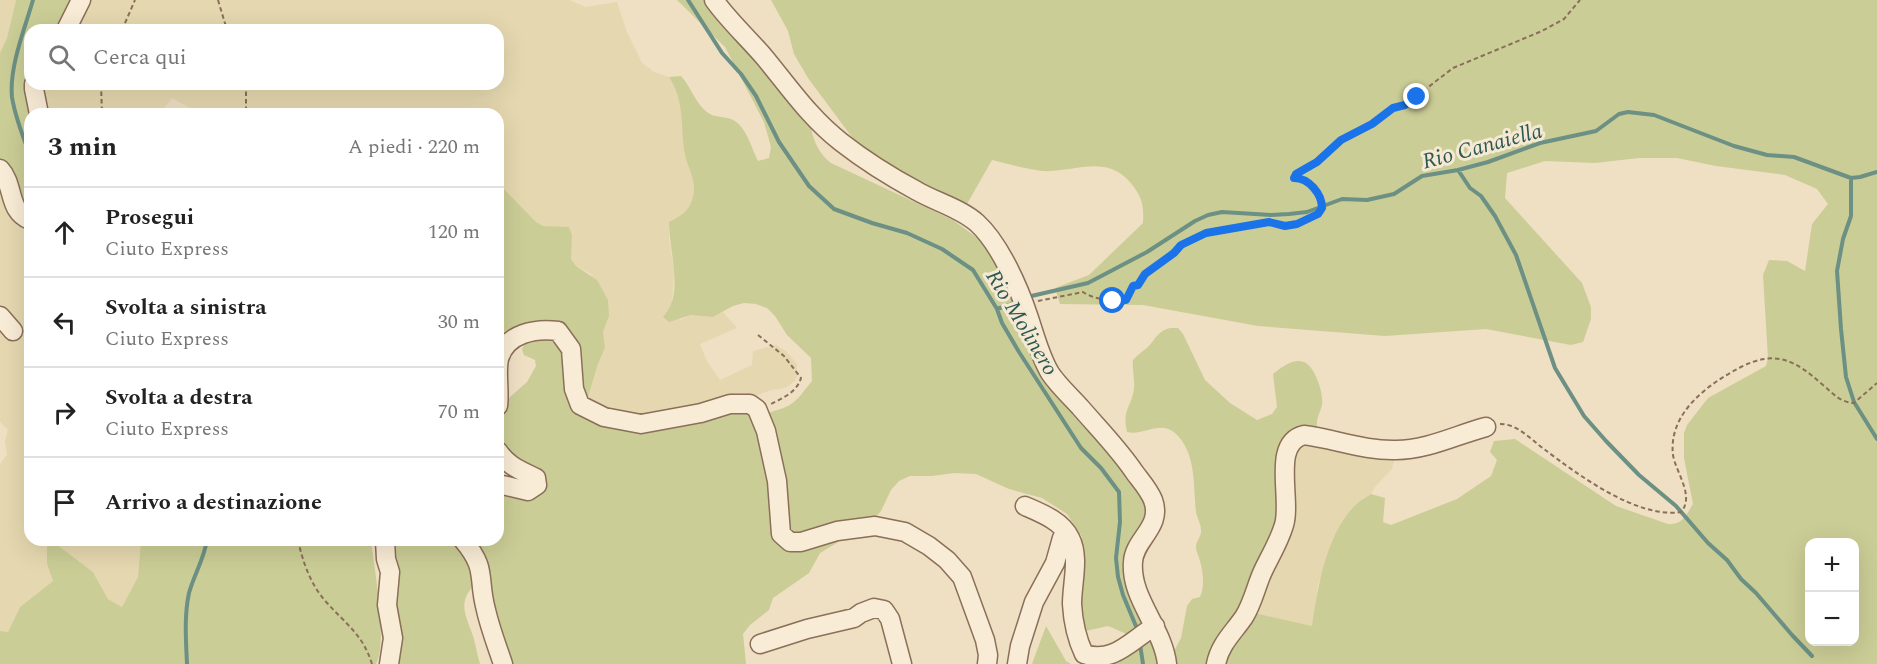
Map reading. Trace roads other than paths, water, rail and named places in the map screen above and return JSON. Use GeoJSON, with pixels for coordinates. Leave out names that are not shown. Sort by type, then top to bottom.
{"type":"FeatureCollection","features":[{"type":"Feature","properties":{"kind":"street"},"geometry":{"type":"LineString","coordinates":[[69,24],[81,0]]}},
{"type":"Feature","properties":{"kind":"street"},"geometry":{"type":"LineString","coordinates":[[714,0],[798,101],[841,142],[916,191],[969,216],[980,225],[1005,261],[1049,371],[1121,453],[1153,499],[1155,512],[1153,520],[1132,560],[1145,632],[1167,664]]}},
{"type":"Feature","properties":{"kind":"street"},"geometry":{"type":"LineString","coordinates":[[34,90],[38,108]]}},
{"type":"Feature","properties":{"kind":"street"},"geometry":{"type":"LineString","coordinates":[[0,170],[6,176],[16,210],[24,217]]}},
{"type":"Feature","properties":{"kind":"street"},"geometry":{"type":"LineString","coordinates":[[0,316],[13,331]]}},
{"type":"Feature","properties":{"kind":"street"},"geometry":{"type":"LineString","coordinates":[[504,349],[521,334],[543,329],[558,331],[571,349],[574,389],[580,405],[604,417],[641,424],[701,413],[730,404],[750,404],[757,409],[766,431],[777,482],[781,534],[790,542],[801,542],[837,531],[875,526],[906,532],[947,560],[962,577],[985,640],[987,664]]}},
{"type":"Feature","properties":{"kind":"street"},"geometry":{"type":"LineString","coordinates":[[1216,664],[1224,643],[1252,602],[1262,573],[1284,526],[1287,496],[1285,456],[1291,441],[1304,435],[1379,450],[1396,450],[1419,447],[1486,427]]}},
{"type":"Feature","properties":{"kind":"street"},"geometry":{"type":"LineString","coordinates":[[504,460],[513,468],[536,478],[537,485],[528,491],[504,485]]}},
{"type":"Feature","properties":{"kind":"street"},"geometry":{"type":"LineString","coordinates":[[1025,506],[1047,515],[1067,534],[1074,549],[1072,603],[1074,625],[1084,654],[1096,659],[1110,656],[1145,632]]}},
{"type":"Feature","properties":{"kind":"street"},"geometry":{"type":"LineString","coordinates":[[1017,664],[1020,646],[1034,602],[1052,569],[1062,538],[1067,534]]}},
{"type":"Feature","properties":{"kind":"street"},"geometry":{"type":"LineString","coordinates":[[385,546],[390,572],[387,605],[393,638],[389,664]]}},
{"type":"Feature","properties":{"kind":"street"},"geometry":{"type":"LineString","coordinates":[[467,546],[477,559],[482,573],[485,608],[503,664]]}},
{"type":"Feature","properties":{"kind":"street"},"geometry":{"type":"LineString","coordinates":[[760,644],[807,629],[854,618],[874,608],[884,610],[890,619],[902,664]]}},
{"type":"Feature","properties":{"kind":"waterway"},"geometry":{"type":"LineString","coordinates":[[26,24],[33,0]]}},
{"type":"Feature","properties":{"kind":"waterway","name":"Rio Molinero"},"geometry":{"type":"LineString","coordinates":[[688,0],[722,53],[741,74],[756,96],[779,142],[809,186],[834,209],[907,233],[942,249],[973,270],[997,309],[1002,323],[1019,352],[1081,448],[1101,468],[1119,492],[1120,522],[1116,558],[1118,577],[1138,631]]}},
{"type":"Feature","properties":{"kind":"waterway"},"geometry":{"type":"LineString","coordinates":[[24,29],[13,73],[12,97],[24,138]]}},
{"type":"Feature","properties":{"kind":"waterway","name":"Rio Canaiella"},"geometry":{"type":"LineString","coordinates":[[1027,297],[1088,283],[1147,252],[1208,215],[1222,212],[1271,215],[1307,212],[1342,199],[1367,200],[1394,194],[1422,176],[1458,170],[1540,143],[1596,131],[1619,114],[1628,112],[1654,115],[1734,146],[1767,155],[1794,157],[1851,178],[1877,172]]}},
{"type":"Feature","properties":{"kind":"waterway"},"geometry":{"type":"LineString","coordinates":[[1458,170],[1470,188],[1481,196],[1495,216],[1516,255],[1555,368],[1584,416],[1639,475],[1676,506],[1812,656]]}},
{"type":"Feature","properties":{"kind":"waterway"},"geometry":{"type":"LineString","coordinates":[[1851,178],[1851,216],[1843,239],[1837,271],[1841,329],[1846,377],[1854,402],[1877,439]]}},
{"type":"Feature","properties":{"kind":"waterway","name":"Rio Canaiella"},"geometry":{"type":"LineString","coordinates":[[997,309],[1018,302]]}},
{"type":"Feature","properties":{"kind":"waterway"},"geometry":{"type":"LineString","coordinates":[[187,664],[187,602],[206,546]]}},
{"type":"Feature","properties":{"kind":"waterway","name":"Rio Molinero"},"geometry":{"type":"LineString","coordinates":[[1140,644],[1143,664]]}}]}
